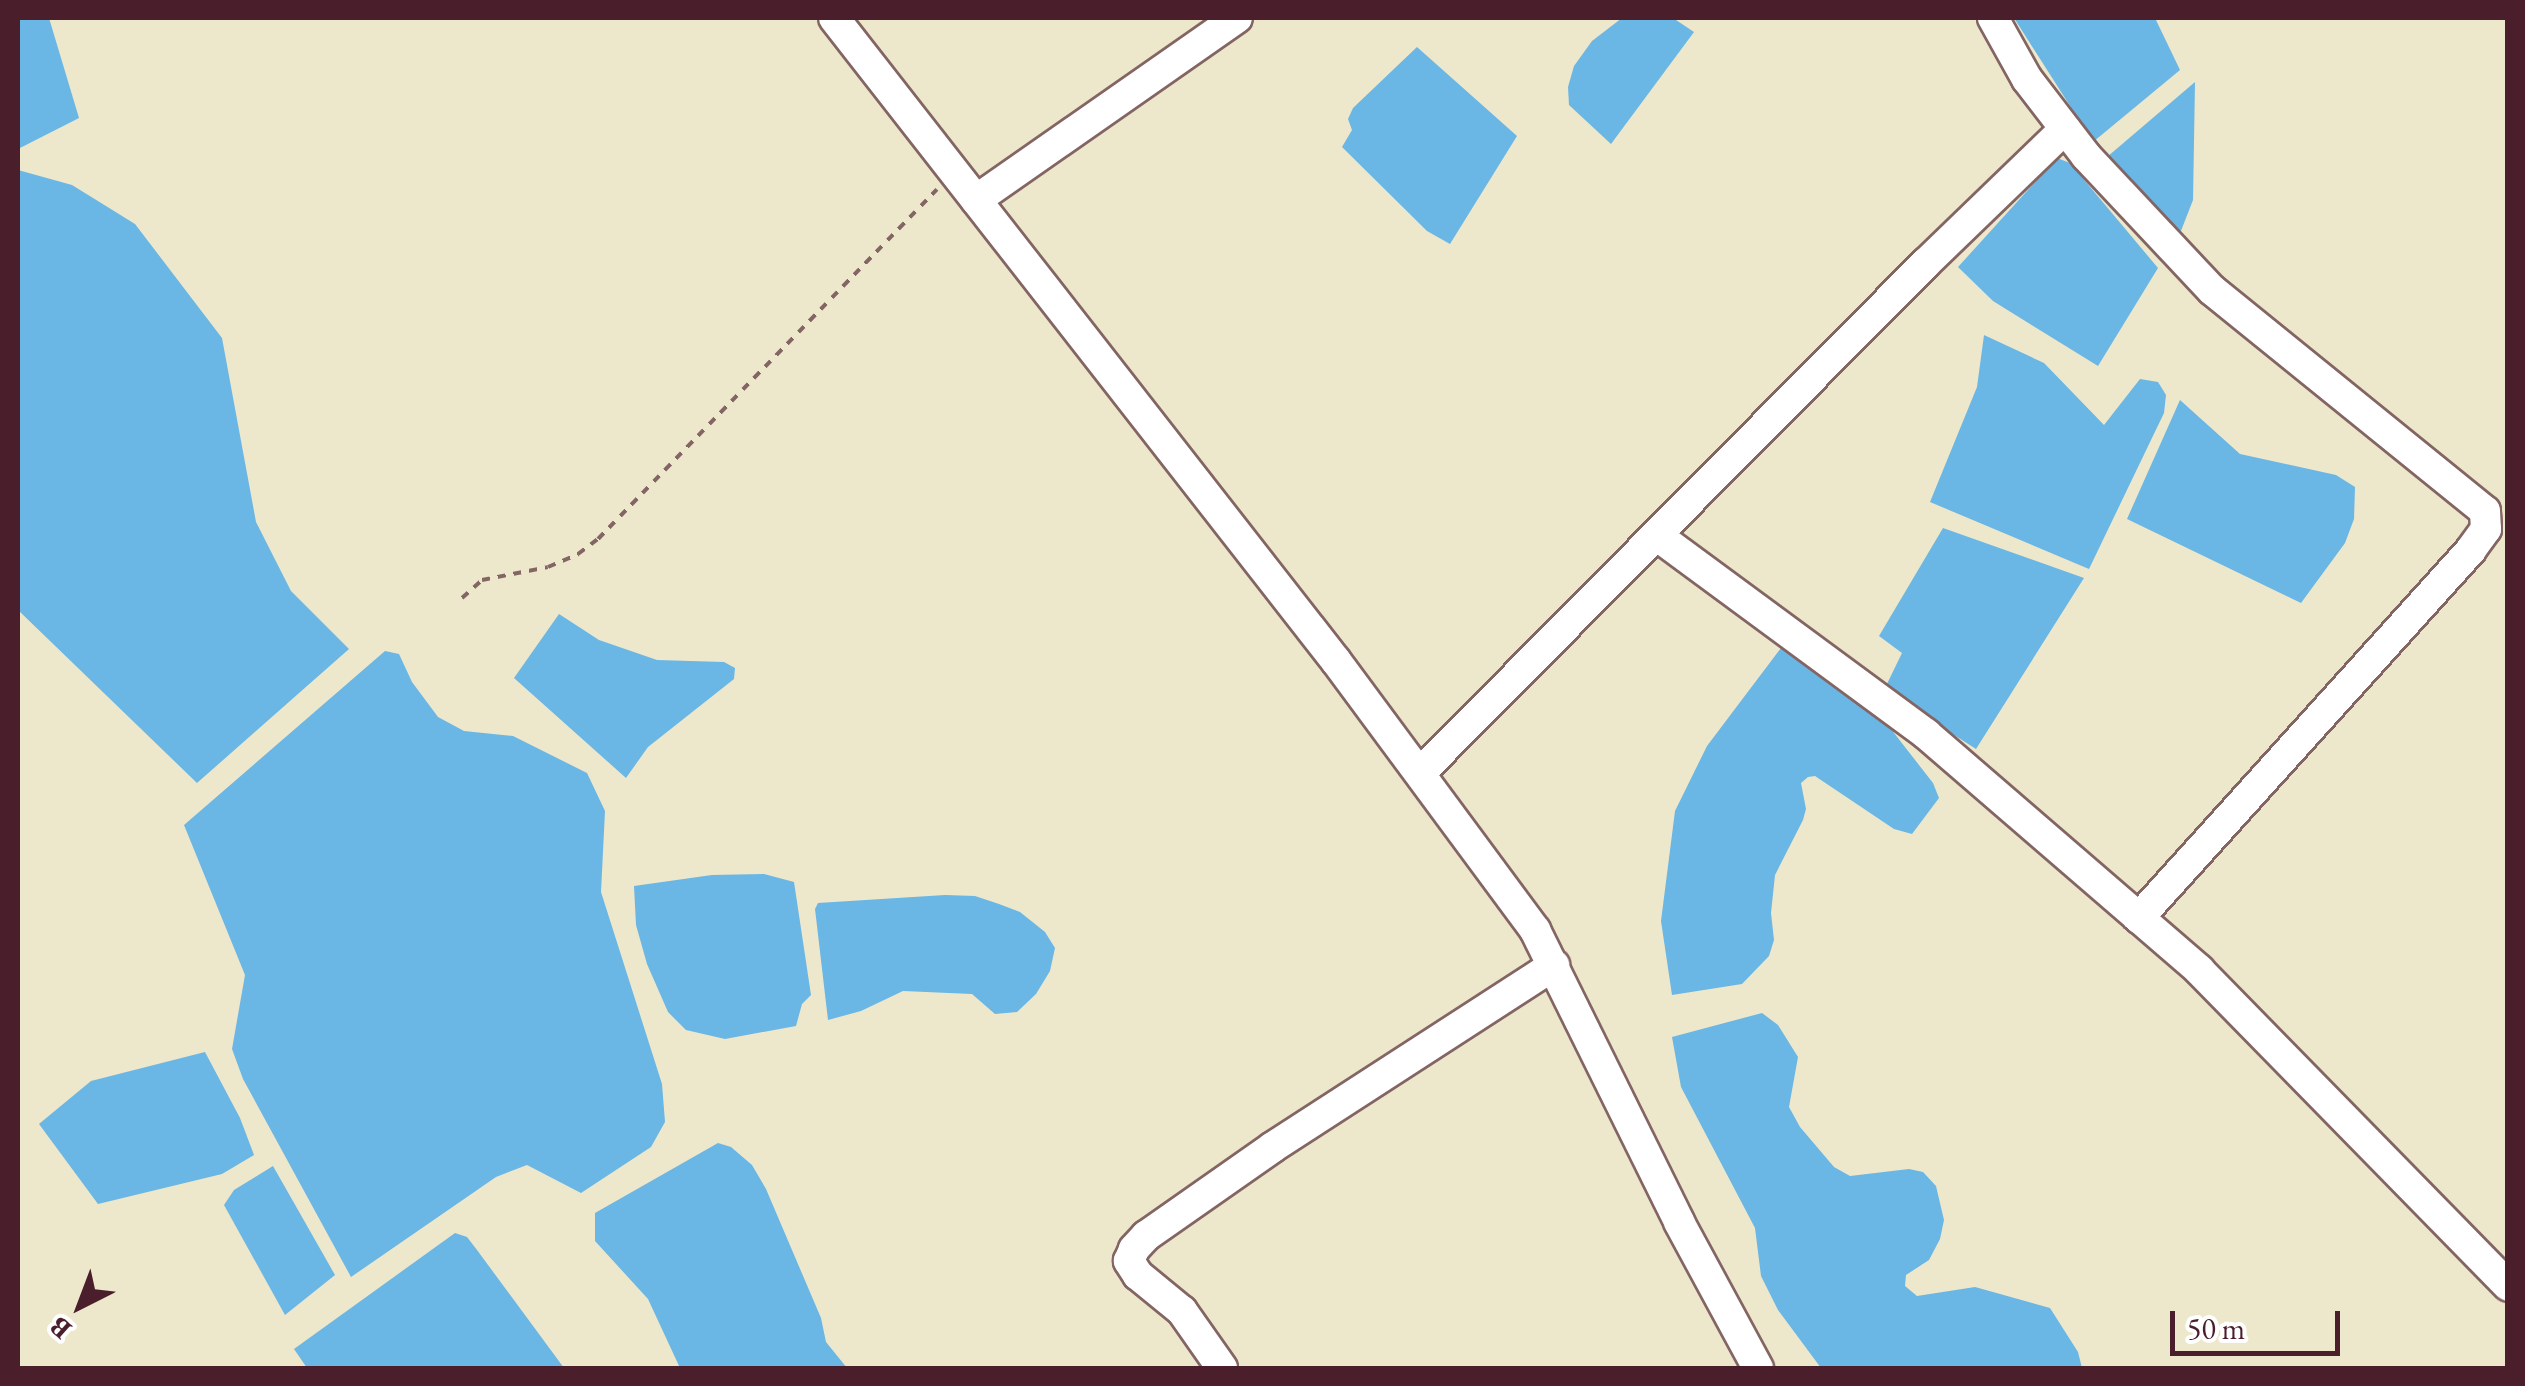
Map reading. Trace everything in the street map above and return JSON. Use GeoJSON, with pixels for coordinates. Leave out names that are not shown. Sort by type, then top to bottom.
{"type":"FeatureCollection","features":[{"type":"Feature","properties":{"kind":"street"},"geometry":{"type":"LineString","coordinates":[[834,18],[1420,774],[1535,930],[1680,1222],[1758,1368]]}},
{"type":"Feature","properties":{"kind":"street"},"geometry":{"type":"LineString","coordinates":[[976,200],[1237,18]]}},
{"type":"Feature","properties":{"kind":"street"},"geometry":{"type":"LineString","coordinates":[[1993,18],[2027,78],[2065,129],[2212,290],[2485,512],[2486,529],[2471,550],[2139,918]]}},
{"type":"Feature","properties":{"kind":"street"},"geometry":{"type":"LineString","coordinates":[[1420,774],[1926,263],[2065,129]]}},
{"type":"Feature","properties":{"kind":"street"},"geometry":{"type":"LineString","coordinates":[[1659,536],[1926,734],[2199,970],[2508,1286]]}},
{"type":"Feature","properties":{"kind":"street"},"geometry":{"type":"LineString","coordinates":[[1222,1368],[1182,1311],[1138,1275],[1129,1261],[1134,1249],[1146,1236],[1273,1148],[1554,966]]}},
{"type":"Feature","properties":{"kind":"path"},"geometry":{"type":"LineString","coordinates":[[462,598],[482,580],[548,567],[578,554],[598,538],[954,172]]}},
{"type":"Feature","properties":{"kind":"water"},"geometry":{"type":"Polygon","coordinates":[[[18,18],[49,18],[79,118],[18,149],[18,18]]]}},
{"type":"Feature","properties":{"kind":"water"},"geometry":{"type":"Polygon","coordinates":[[[1622,18],[1673,18],[1694,32],[1611,144],[1569,105],[1568,87],[1574,66],[1592,41],[1622,18]]]}},
{"type":"Feature","properties":{"kind":"water"},"geometry":{"type":"Polygon","coordinates":[[[2014,18],[2155,18],[2180,70],[2093,142],[2014,18]]]}},
{"type":"Feature","properties":{"kind":"water"},"geometry":{"type":"Polygon","coordinates":[[[1417,47],[1517,136],[1450,244],[1427,231],[1342,147],[1352,130],[1348,119],[1353,108],[1417,47]]]}},
{"type":"Feature","properties":{"kind":"water"},"geometry":{"type":"Polygon","coordinates":[[[2195,82],[2193,200],[2179,236],[2107,157],[2195,82]]]}},
{"type":"Feature","properties":{"kind":"water"},"geometry":{"type":"Polygon","coordinates":[[[2057,158],[2070,163],[2158,268],[2098,366],[1993,301],[1958,267],[2057,158]]]}},
{"type":"Feature","properties":{"kind":"water"},"geometry":{"type":"Polygon","coordinates":[[[18,170],[72,185],[135,224],[222,338],[256,522],[291,591],[349,649],[197,783],[18,610],[18,170]]]}},
{"type":"Feature","properties":{"kind":"water"},"geometry":{"type":"Polygon","coordinates":[[[1984,335],[2044,363],[2104,425],[2140,379],[2158,382],[2166,395],[2164,413],[2089,569],[1930,502],[1977,387],[1984,335]]]}},
{"type":"Feature","properties":{"kind":"water"},"geometry":{"type":"Polygon","coordinates":[[[2180,400],[2240,454],[2336,475],[2355,487],[2354,519],[2345,543],[2301,603],[2127,519],[2180,400]]]}},
{"type":"Feature","properties":{"kind":"water"},"geometry":{"type":"Polygon","coordinates":[[[1943,528],[2084,578],[1976,749],[1884,690],[1902,653],[1879,636],[1943,528]]]}},
{"type":"Feature","properties":{"kind":"water"},"geometry":{"type":"Polygon","coordinates":[[[559,614],[599,640],[657,660],[724,662],[735,668],[734,679],[648,747],[626,778],[514,678],[559,614]]]}},
{"type":"Feature","properties":{"kind":"water"},"geometry":{"type":"Polygon","coordinates":[[[1784,644],[1880,715],[1933,783],[1939,798],[1912,834],[1894,829],[1815,776],[1808,777],[1801,783],[1806,809],[1803,820],[1775,875],[1771,913],[1774,940],[1769,956],[1742,984],[1672,995],[1661,921],[1675,811],[1707,746],[1784,644]]]}},
{"type":"Feature","properties":{"kind":"water"},"geometry":{"type":"Polygon","coordinates":[[[385,651],[399,654],[412,682],[438,717],[464,731],[513,736],[587,773],[605,811],[601,892],[662,1084],[665,1122],[651,1147],[581,1193],[527,1165],[496,1177],[351,1277],[243,1079],[232,1049],[245,975],[184,825],[385,651]]]}},
{"type":"Feature","properties":{"kind":"water"},"geometry":{"type":"Polygon","coordinates":[[[764,874],[794,882],[811,995],[802,1004],[796,1026],[725,1039],[686,1030],[668,1012],[647,964],[636,925],[634,886],[712,875],[764,874]]]}},
{"type":"Feature","properties":{"kind":"water"},"geometry":{"type":"Polygon","coordinates":[[[975,896],[999,904],[1020,912],[1045,932],[1055,948],[1050,971],[1036,994],[1017,1012],[995,1014],[972,994],[903,991],[861,1011],[828,1020],[815,909],[818,903],[975,896]]]}},
{"type":"Feature","properties":{"kind":"water"},"geometry":{"type":"Polygon","coordinates":[[[1762,1013],[1778,1025],[1798,1057],[1789,1107],[1800,1127],[1834,1167],[1850,1176],[1909,1169],[1923,1172],[1936,1186],[1944,1220],[1940,1239],[1929,1260],[1906,1275],[1905,1286],[1917,1296],[1975,1287],[2050,1308],[2078,1352],[2082,1368],[1821,1368],[1778,1310],[1761,1276],[1755,1228],[1681,1087],[1672,1037],[1762,1013]]]}},
{"type":"Feature","properties":{"kind":"water"},"geometry":{"type":"Polygon","coordinates":[[[205,1052],[240,1118],[254,1155],[222,1174],[98,1204],[39,1124],[91,1081],[205,1052]]]}},
{"type":"Feature","properties":{"kind":"water"},"geometry":{"type":"Polygon","coordinates":[[[718,1143],[731,1147],[752,1165],[766,1189],[821,1318],[826,1342],[847,1368],[680,1368],[648,1299],[595,1241],[595,1213],[718,1143]]]}},
{"type":"Feature","properties":{"kind":"water"},"geometry":{"type":"Polygon","coordinates":[[[273,1166],[335,1275],[285,1315],[224,1205],[234,1190],[273,1166]]]}},
{"type":"Feature","properties":{"kind":"water"},"geometry":{"type":"Polygon","coordinates":[[[455,1233],[467,1237],[564,1368],[307,1368],[294,1349],[455,1233]]]}}]}
